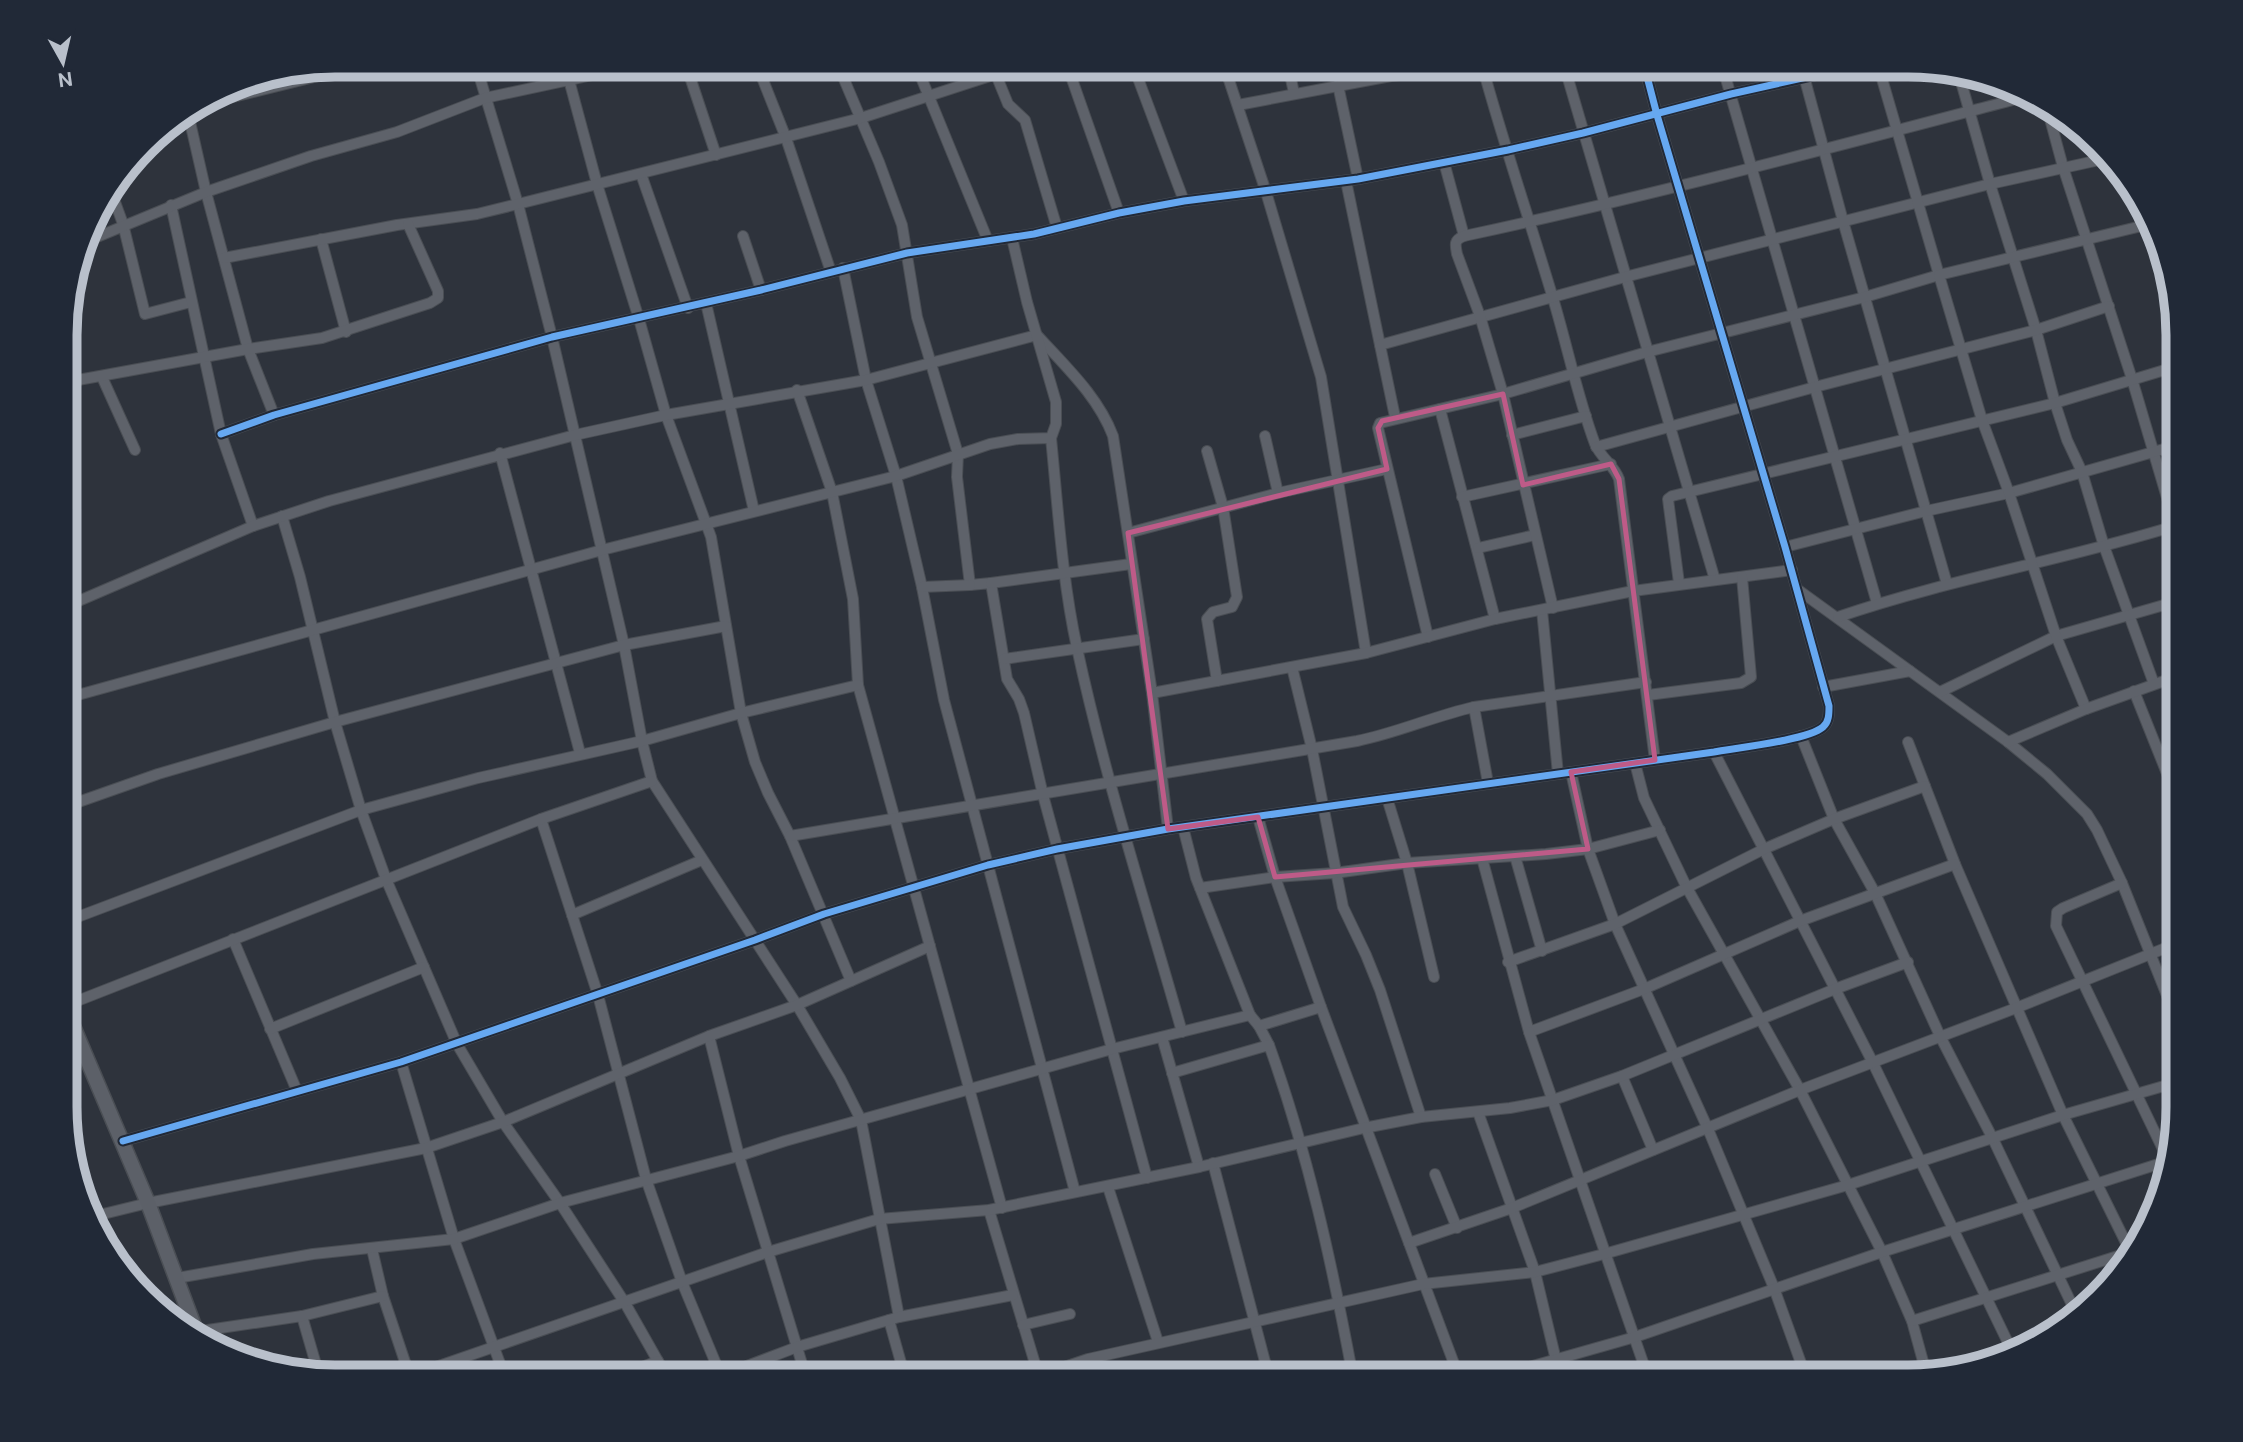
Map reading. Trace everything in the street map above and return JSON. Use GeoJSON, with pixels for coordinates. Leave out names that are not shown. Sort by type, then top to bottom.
{"type":"FeatureCollection","features":[{"type":"Feature","properties":{"kind":"street"},"geometry":{"type":"LineString","coordinates":[[479,77],[552,337],[624,645],[652,781],[797,1005],[861,1120],[903,1365]]}},
{"type":"Feature","properties":{"kind":"street"},"geometry":{"type":"LineString","coordinates":[[97,237],[206,192],[311,156],[397,132],[485,98],[579,77]]}},
{"type":"Feature","properties":{"kind":"street"},"geometry":{"type":"LineString","coordinates":[[690,77],[716,155]]}},
{"type":"Feature","properties":{"kind":"street"},"geometry":{"type":"LineString","coordinates":[[762,77],[786,138],[831,272]]}},
{"type":"Feature","properties":{"kind":"street"},"geometry":{"type":"LineString","coordinates":[[843,77],[900,219],[918,317],[958,454],[957,477],[970,585]]}},
{"type":"Feature","properties":{"kind":"street"},"geometry":{"type":"LineString","coordinates":[[921,77],[988,241]]}},
{"type":"Feature","properties":{"kind":"street"},"geometry":{"type":"LineString","coordinates":[[224,258],[517,205],[861,118],[929,98],[978,77]]}},
{"type":"Feature","properties":{"kind":"street"},"geometry":{"type":"LineString","coordinates":[[997,77],[1008,104],[1025,120],[1057,228]]}},
{"type":"Feature","properties":{"kind":"street"},"geometry":{"type":"LineString","coordinates":[[1071,77],[1119,213]]}},
{"type":"Feature","properties":{"kind":"street"},"geometry":{"type":"LineString","coordinates":[[1138,77],[1184,201]]}},
{"type":"Feature","properties":{"kind":"street"},"geometry":{"type":"LineString","coordinates":[[1228,77],[1266,192],[1321,377],[1366,653]]}},
{"type":"Feature","properties":{"kind":"street"},"geometry":{"type":"LineString","coordinates":[[1291,77],[1294,93]]}},
{"type":"Feature","properties":{"kind":"street"},"geometry":{"type":"LineString","coordinates":[[1238,105],[1384,77]]}},
{"type":"Feature","properties":{"kind":"street"},"geometry":{"type":"LineString","coordinates":[[1486,77],[1596,447],[1611,464],[1619,479],[1655,760]]}},
{"type":"Feature","properties":{"kind":"street"},"geometry":{"type":"LineString","coordinates":[[1567,77],[1715,580]]}},
{"type":"Feature","properties":{"kind":"street"},"geometry":{"type":"LineString","coordinates":[[123,1141],[401,1062],[824,914],[988,865],[1057,849],[1168,829],[1714,752],[1801,736],[1821,729],[1827,723],[1829,706],[1786,547],[1742,407],[1647,77]]}},
{"type":"Feature","properties":{"kind":"street"},"geometry":{"type":"LineString","coordinates":[[1726,77],[1877,603]]}},
{"type":"Feature","properties":{"kind":"street"},"geometry":{"type":"LineString","coordinates":[[221,434],[274,415],[552,337],[688,308],[906,253],[1012,238],[1184,201],[1346,181],[1507,150],[1809,77]]}},
{"type":"Feature","properties":{"kind":"street"},"geometry":{"type":"LineString","coordinates":[[1881,77],[1982,421],[2056,636],[2085,709]]}},
{"type":"Feature","properties":{"kind":"street"},"geometry":{"type":"LineString","coordinates":[[1805,78],[1947,584]]}},
{"type":"Feature","properties":{"kind":"street"},"geometry":{"type":"LineString","coordinates":[[242,95],[308,79]]}},
{"type":"Feature","properties":{"kind":"street"},"geometry":{"type":"LineString","coordinates":[[569,79],[597,184],[666,415],[707,523],[714,550],[741,713],[761,778],[790,836],[851,981]]}},
{"type":"Feature","properties":{"kind":"street"},"geometry":{"type":"LineString","coordinates":[[1961,83],[2036,330],[2055,403],[2067,440],[2082,472],[2104,546],[2154,684]]}},
{"type":"Feature","properties":{"kind":"street"},"geometry":{"type":"LineString","coordinates":[[1338,85],[1358,179]]}},
{"type":"Feature","properties":{"kind":"street"},"geometry":{"type":"LineString","coordinates":[[1558,774],[1551,695],[1548,609],[1535,535],[1503,394],[1480,316],[1455,248],[1457,240],[1464,236],[1678,187],[2013,100]]}},
{"type":"Feature","properties":{"kind":"street"},"geometry":{"type":"LineString","coordinates":[[2050,119],[2166,493]]}},
{"type":"Feature","properties":{"kind":"street"},"geometry":{"type":"LineString","coordinates":[[190,121],[248,349],[274,415]]}},
{"type":"Feature","properties":{"kind":"street"},"geometry":{"type":"LineString","coordinates":[[1380,345],[1772,239],[1990,184],[2098,160]]}},
{"type":"Feature","properties":{"kind":"street"},"geometry":{"type":"LineString","coordinates":[[1444,162],[1464,236]]}},
{"type":"Feature","properties":{"kind":"street"},"geometry":{"type":"LineString","coordinates":[[641,174],[688,308]]}},
{"type":"Feature","properties":{"kind":"street"},"geometry":{"type":"LineString","coordinates":[[1346,181],[1395,417]]}},
{"type":"Feature","properties":{"kind":"street"},"geometry":{"type":"LineString","coordinates":[[115,201],[145,314],[191,302]]}},
{"type":"Feature","properties":{"kind":"street"},"geometry":{"type":"LineString","coordinates":[[171,205],[221,434],[253,526]]}},
{"type":"Feature","properties":{"kind":"street"},"geometry":{"type":"LineString","coordinates":[[77,381],[346,332],[430,303],[438,298],[438,291],[408,224]]}},
{"type":"Feature","properties":{"kind":"street"},"geometry":{"type":"LineString","coordinates":[[1429,637],[1378,428],[1382,421],[1503,394],[1721,332],[1865,297],[2013,256],[2142,227]]}},
{"type":"Feature","properties":{"kind":"street"},"geometry":{"type":"LineString","coordinates":[[743,236],[761,290]]}},
{"type":"Feature","properties":{"kind":"street"},"geometry":{"type":"LineString","coordinates":[[1012,238],[1057,408],[1052,438],[1064,574],[1077,648],[1110,783],[1182,1032]]}},
{"type":"Feature","properties":{"kind":"street"},"geometry":{"type":"LineString","coordinates":[[321,239],[346,332]]}},
{"type":"Feature","properties":{"kind":"street"},"geometry":{"type":"LineString","coordinates":[[843,268],[866,380],[896,476],[922,587],[944,700],[1075,1192]]}},
{"type":"Feature","properties":{"kind":"street"},"geometry":{"type":"LineString","coordinates":[[706,303],[754,511]]}},
{"type":"Feature","properties":{"kind":"street"},"geometry":{"type":"LineString","coordinates":[[1596,447],[2036,330],[2109,306]]}},
{"type":"Feature","properties":{"kind":"street"},"geometry":{"type":"LineString","coordinates":[[77,602],[253,526],[329,500],[575,435],[797,390],[866,380],[1037,335]]}},
{"type":"Feature","properties":{"kind":"street"},"geometry":{"type":"LineString","coordinates":[[1037,335],[1087,390],[1108,423],[1116,447],[1152,693],[1168,829]]}},
{"type":"Feature","properties":{"kind":"street"},"geometry":{"type":"LineString","coordinates":[[1679,583],[1668,501],[1672,496],[2055,403],[2166,369]]}},
{"type":"Feature","properties":{"kind":"street"},"geometry":{"type":"LineString","coordinates":[[102,377],[135,450]]}},
{"type":"Feature","properties":{"kind":"street"},"geometry":{"type":"LineString","coordinates":[[797,390],[832,492],[853,599],[858,685],[1002,1208]]}},
{"type":"Feature","properties":{"kind":"street"},"geometry":{"type":"LineString","coordinates":[[1440,409],[1495,619]]}},
{"type":"Feature","properties":{"kind":"street"},"geometry":{"type":"LineString","coordinates":[[1512,435],[1586,416]]}},
{"type":"Feature","properties":{"kind":"street"},"geometry":{"type":"LineString","coordinates":[[1265,436],[1278,493]]}},
{"type":"Feature","properties":{"kind":"street"},"geometry":{"type":"LineString","coordinates":[[77,695],[602,550],[896,476],[1003,441],[1052,438]]}},
{"type":"Feature","properties":{"kind":"street"},"geometry":{"type":"LineString","coordinates":[[1786,547],[1926,510],[2009,493],[2166,448]]}},
{"type":"Feature","properties":{"kind":"street"},"geometry":{"type":"LineString","coordinates":[[1207,451],[1223,507],[1237,597],[1235,605],[1213,612],[1208,619],[1217,681]]}},
{"type":"Feature","properties":{"kind":"street"},"geometry":{"type":"LineString","coordinates":[[500,453],[580,753]]}},
{"type":"Feature","properties":{"kind":"street"},"geometry":{"type":"LineString","coordinates":[[1462,497],[1611,464]]}},
{"type":"Feature","properties":{"kind":"street"},"geometry":{"type":"LineString","coordinates":[[1128,533],[1278,493],[1387,469]]}},
{"type":"Feature","properties":{"kind":"street"},"geometry":{"type":"LineString","coordinates":[[282,516],[313,628],[335,722],[361,810],[386,879],[457,1044],[503,1122],[625,1303],[660,1365]]}},
{"type":"Feature","properties":{"kind":"street"},"geometry":{"type":"LineString","coordinates":[[1838,617],[1877,603],[2030,562],[2166,531]]}},
{"type":"Feature","properties":{"kind":"street"},"geometry":{"type":"LineString","coordinates":[[1478,548],[1535,535]]}},
{"type":"Feature","properties":{"kind":"street"},"geometry":{"type":"LineString","coordinates":[[922,587],[991,583],[1131,564]]}},
{"type":"Feature","properties":{"kind":"street"},"geometry":{"type":"LineString","coordinates":[[1152,693],[1366,653],[1495,619],[1633,591],[1791,570]]}},
{"type":"Feature","properties":{"kind":"street"},"geometry":{"type":"LineString","coordinates":[[1648,695],[1741,683],[1751,677],[1742,577]]}},
{"type":"Feature","properties":{"kind":"street"},"geometry":{"type":"LineString","coordinates":[[991,583],[1007,679],[1024,713],[1042,795],[1147,1178]]}},
{"type":"Feature","properties":{"kind":"street"},"geometry":{"type":"LineString","coordinates":[[1797,589],[2008,742],[2047,774],[2087,814],[2122,883],[2166,994]]}},
{"type":"Feature","properties":{"kind":"street"},"geometry":{"type":"LineString","coordinates":[[1940,692],[2056,636],[2166,604]]}},
{"type":"Feature","properties":{"kind":"street"},"geometry":{"type":"LineString","coordinates":[[77,803],[158,774],[335,722],[624,645],[726,626]]}},
{"type":"Feature","properties":{"kind":"street"},"geometry":{"type":"LineString","coordinates":[[1004,659],[1144,639]]}},
{"type":"Feature","properties":{"kind":"street"},"geometry":{"type":"LineString","coordinates":[[1292,667],[1312,749],[1343,907],[1380,990],[1420,1117]]}},
{"type":"Feature","properties":{"kind":"street"},"geometry":{"type":"LineString","coordinates":[[1823,687],[1910,671]]}},
{"type":"Feature","properties":{"kind":"street"},"geometry":{"type":"LineString","coordinates":[[2008,742],[2085,709],[2166,680]]}},
{"type":"Feature","properties":{"kind":"street"},"geometry":{"type":"LineString","coordinates":[[790,836],[1391,734],[1474,706],[1646,682]]}},
{"type":"Feature","properties":{"kind":"street"},"geometry":{"type":"LineString","coordinates":[[77,917],[361,810],[858,685]]}},
{"type":"Feature","properties":{"kind":"street"},"geometry":{"type":"LineString","coordinates":[[2134,691],[2166,771]]}},
{"type":"Feature","properties":{"kind":"street"},"geometry":{"type":"LineString","coordinates":[[1474,706],[1488,783]]}},
{"type":"Feature","properties":{"kind":"street"},"geometry":{"type":"LineString","coordinates":[[1801,736],[1834,820],[1875,893],[1940,1036],[1993,1139],[2072,1306]]}},
{"type":"Feature","properties":{"kind":"street"},"geometry":{"type":"LineString","coordinates":[[1908,742],[1955,864],[2063,1115],[2127,1243]]}},
{"type":"Feature","properties":{"kind":"street"},"geometry":{"type":"LineString","coordinates":[[1714,752],[1872,1061],[2009,1344]]}},
{"type":"Feature","properties":{"kind":"street"},"geometry":{"type":"LineString","coordinates":[[1635,763],[1644,798],[1686,886],[1800,1090],[1882,1252],[1912,1321],[1924,1364]]}},
{"type":"Feature","properties":{"kind":"street"},"geometry":{"type":"LineString","coordinates":[[1571,772],[1588,849],[1615,923],[1744,1214],[1802,1365]]}},
{"type":"Feature","properties":{"kind":"street"},"geometry":{"type":"LineString","coordinates":[[77,1001],[541,819],[652,781]]}},
{"type":"Feature","properties":{"kind":"street"},"geometry":{"type":"LineString","coordinates":[[1508,962],[1615,923],[1764,849],[1925,786]]}},
{"type":"Feature","properties":{"kind":"street"},"geometry":{"type":"LineString","coordinates":[[1387,798],[1407,863],[1434,977]]}},
{"type":"Feature","properties":{"kind":"street"},"geometry":{"type":"LineString","coordinates":[[1258,817],[1275,877],[1364,1128],[1454,1365]]}},
{"type":"Feature","properties":{"kind":"street"},"geometry":{"type":"LineString","coordinates":[[541,819],[598,995],[646,1179],[715,1365]]}},
{"type":"Feature","properties":{"kind":"street"},"geometry":{"type":"LineString","coordinates":[[1182,827],[1200,888],[1250,1015],[1269,1045],[1301,1141],[1328,1246],[1351,1365]]}},
{"type":"Feature","properties":{"kind":"street"},"geometry":{"type":"LineString","coordinates":[[1200,888],[1407,863],[1588,849],[1660,830]]}},
{"type":"Feature","properties":{"kind":"street"},"geometry":{"type":"LineString","coordinates":[[1516,856],[1542,951]]}},
{"type":"Feature","properties":{"kind":"street"},"geometry":{"type":"LineString","coordinates":[[1482,858],[1529,1032],[1644,1365]]}},
{"type":"Feature","properties":{"kind":"street"},"geometry":{"type":"LineString","coordinates":[[572,915],[702,860]]}},
{"type":"Feature","properties":{"kind":"street"},"geometry":{"type":"LineString","coordinates":[[1529,1032],[1644,989],[1800,921],[1955,864]]}},
{"type":"Feature","properties":{"kind":"street"},"geometry":{"type":"LineString","coordinates":[[2122,883],[2063,908],[2057,912],[2056,926],[2163,1147]]}},
{"type":"Feature","properties":{"kind":"street"},"geometry":{"type":"LineString","coordinates":[[233,939],[297,1091]]}},
{"type":"Feature","properties":{"kind":"street"},"geometry":{"type":"LineString","coordinates":[[101,1214],[426,1148],[503,1122],[709,1036],[797,1005],[930,946]]}},
{"type":"Feature","properties":{"kind":"street"},"geometry":{"type":"LineString","coordinates":[[1409,1243],[1512,1208],[1872,1061],[2017,1008],[2166,947]]}},
{"type":"Feature","properties":{"kind":"street"},"geometry":{"type":"LineString","coordinates":[[441,1365],[768,1252],[878,1219],[1002,1208],[1420,1117],[1478,1112],[1553,1100],[1622,1076],[1908,962]]}},
{"type":"Feature","properties":{"kind":"street"},"geometry":{"type":"LineString","coordinates":[[270,1029],[424,967]]}},
{"type":"Feature","properties":{"kind":"street"},"geometry":{"type":"LineString","coordinates":[[1259,1026],[1321,1007]]}},
{"type":"Feature","properties":{"kind":"street"},"geometry":{"type":"LineString","coordinates":[[177,1278],[313,1254],[454,1239],[560,1203],[739,1156],[1112,1049],[1250,1015]]}},
{"type":"Feature","properties":{"kind":"street"},"geometry":{"type":"LineString","coordinates":[[77,1035],[148,1203],[177,1278],[190,1321]]}},
{"type":"Feature","properties":{"kind":"street"},"geometry":{"type":"LineString","coordinates":[[709,1036],[739,1156],[802,1365]]}},
{"type":"Feature","properties":{"kind":"street"},"geometry":{"type":"LineString","coordinates":[[1162,1037],[1199,1167]]}},
{"type":"Feature","properties":{"kind":"street"},"geometry":{"type":"LineString","coordinates":[[1172,1073],[1269,1045]]}},
{"type":"Feature","properties":{"kind":"street"},"geometry":{"type":"LineString","coordinates":[[401,1062],[454,1239],[501,1365]]}},
{"type":"Feature","properties":{"kind":"street"},"geometry":{"type":"LineString","coordinates":[[1622,1076],[1653,1150]]}},
{"type":"Feature","properties":{"kind":"street"},"geometry":{"type":"LineString","coordinates":[[1067,1365],[1157,1342],[1423,1284],[1535,1272],[1848,1185],[2063,1115],[2166,1085]]}},
{"type":"Feature","properties":{"kind":"street"},"geometry":{"type":"LineString","coordinates":[[1478,1112],[1535,1272],[1557,1365]]}},
{"type":"Feature","properties":{"kind":"street"},"geometry":{"type":"LineString","coordinates":[[1213,1163],[1266,1365]]}},
{"type":"Feature","properties":{"kind":"street"},"geometry":{"type":"LineString","coordinates":[[1535,1365],[1635,1337],[1882,1252],[2159,1164]]}},
{"type":"Feature","properties":{"kind":"street"},"geometry":{"type":"LineString","coordinates":[[1436,1174],[1457,1228]]}},
{"type":"Feature","properties":{"kind":"street"},"geometry":{"type":"LineString","coordinates":[[1108,1187],[1157,1342]]}},
{"type":"Feature","properties":{"kind":"street"},"geometry":{"type":"LineString","coordinates":[[989,1210],[1034,1365]]}},
{"type":"Feature","properties":{"kind":"street"},"geometry":{"type":"LineString","coordinates":[[372,1249],[383,1297],[406,1365]]}},
{"type":"Feature","properties":{"kind":"street"},"geometry":{"type":"LineString","coordinates":[[1912,1321],[2118,1257]]}},
{"type":"Feature","properties":{"kind":"street"},"geometry":{"type":"LineString","coordinates":[[749,1365],[797,1347],[894,1319],[1013,1295]]}},
{"type":"Feature","properties":{"kind":"street"},"geometry":{"type":"LineString","coordinates":[[210,1332],[302,1316],[383,1297]]}},
{"type":"Feature","properties":{"kind":"street"},"geometry":{"type":"LineString","coordinates":[[1023,1325],[1070,1314]]}},
{"type":"Feature","properties":{"kind":"street"},"geometry":{"type":"LineString","coordinates":[[302,1316],[316,1364]]}},
{"type":"Feature","properties":{"kind":"street"},"geometry":{"type":"LineString","coordinates":[[646,1365],[657,1361]]}},
{"type":"Feature","properties":{"kind":"highlighted area"},"geometry":{"type":"Polygon","coordinates":[[[1503,394],[1523,485],[1611,464],[1619,479],[1655,760],[1571,772],[1588,849],[1275,877],[1258,817],[1168,829],[1128,533],[1387,469],[1378,428],[1382,421],[1503,394]]]}},
{"type":"Feature","properties":{"kind":"cycle path"},"geometry":{"type":"LineString","coordinates":[[123,1141],[401,1062],[824,914],[988,865],[1057,849],[1168,829],[1754,746],[1803,736],[1823,727],[1828,720],[1829,706],[1647,77]]}},
{"type":"Feature","properties":{"kind":"cycle path"},"geometry":{"type":"LineString","coordinates":[[221,434],[274,415],[552,337],[761,290],[907,253],[1034,234],[1119,213],[1184,201],[1358,179],[1508,150],[1807,77]]}}]}
